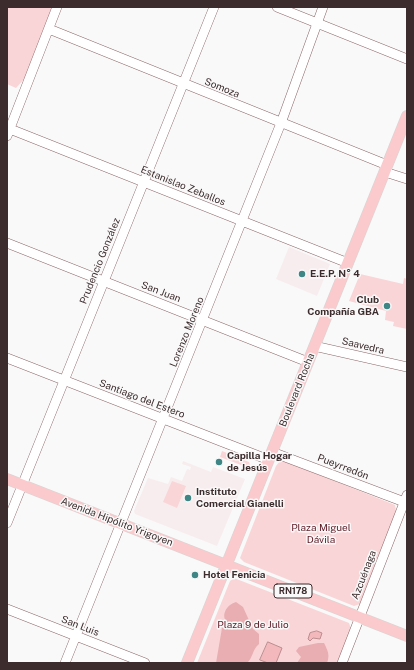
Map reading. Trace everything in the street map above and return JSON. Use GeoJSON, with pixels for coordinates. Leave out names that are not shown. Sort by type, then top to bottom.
{"type":"FeatureCollection","features":[{"type":"Feature","properties":{"kind":"main road","name":"Boulevard Rocha"},"geometry":{"type":"LineString","coordinates":[[187,663],[407,116]]}},
{"type":"Feature","properties":{"kind":"main road","name":"Avenida Hipólito Yrigoyen"},"geometry":{"type":"LineString","coordinates":[[7,479],[226,564]]}},
{"type":"Feature","properties":{"kind":"main road","name":"RN178"},"geometry":{"type":"LineString","coordinates":[[226,564],[407,636]]}},
{"type":"Feature","properties":{"kind":"street"},"geometry":{"type":"LineString","coordinates":[[8,133],[58,7]]}},
{"type":"Feature","properties":{"kind":"street","name":"Prudencio González"},"geometry":{"type":"LineString","coordinates":[[7,523],[63,380],[214,7]]}},
{"type":"Feature","properties":{"kind":"street"},"geometry":{"type":"LineString","coordinates":[[277,7],[407,59]]}},
{"type":"Feature","properties":{"kind":"street","name":"Lorenzo Moreno"},"geometry":{"type":"LineString","coordinates":[[65,663],[120,523],[204,320],[281,123],[323,7]]}},
{"type":"Feature","properties":{"kind":"street","name":"Somoza"},"geometry":{"type":"LineString","coordinates":[[49,29],[281,123],[386,168],[407,179]]}},
{"type":"Feature","properties":{"kind":"street","name":"Estanislao Zeballos"},"geometry":{"type":"LineString","coordinates":[[8,133],[144,182],[348,263]]}},
{"type":"Feature","properties":{"kind":"street","name":"San Juan"},"geometry":{"type":"LineString","coordinates":[[7,242],[308,362]]}},
{"type":"Feature","properties":{"kind":"street","name":"Saavedra"},"geometry":{"type":"LineString","coordinates":[[314,346],[407,366]]}},
{"type":"Feature","properties":{"kind":"street","name":"Santiago del Estero"},"geometry":{"type":"LineString","coordinates":[[7,358],[163,419],[270,456]]}},
{"type":"Feature","properties":{"kind":"street","name":"Pueyrredón"},"geometry":{"type":"LineString","coordinates":[[270,456],[406,500]]}},
{"type":"Feature","properties":{"kind":"street","name":"Azcuénaga"},"geometry":{"type":"LineString","coordinates":[[342,663],[406,500]]}},
{"type":"Feature","properties":{"kind":"street","name":"San Luis"},"geometry":{"type":"LineString","coordinates":[[7,609],[145,663]]}},
{"type":"Feature","properties":{"kind":"shaded area","name":"E.E.P. N° 4"},"geometry":{"type":"Polygon","coordinates":[[[289,247],[330,264],[317,296],[276,279],[289,247]]]}},
{"type":"Feature","properties":{"kind":"shaded area","name":"Instituto Comercial Gianelli"},"geometry":{"type":"Polygon","coordinates":[[[183,461],[211,472],[213,467],[245,479],[217,546],[135,514],[134,511],[148,478],[168,484],[171,477],[182,481],[187,469],[190,470],[191,467],[182,464],[183,461]]]}},
{"type":"Feature","properties":{"kind":"shaded area"},"geometry":{"type":"Polygon","coordinates":[[[236,602],[243,607],[253,629],[259,634],[259,644],[247,663],[216,663],[222,628],[227,627],[228,624],[224,618],[224,614],[232,603],[236,602]]]}},
{"type":"Feature","properties":{"kind":"shaded area"},"geometry":{"type":"Polygon","coordinates":[[[317,631],[322,633],[320,639],[313,638],[310,641],[308,639],[310,633],[317,631]]]}},
{"type":"Feature","properties":{"kind":"shaded area"},"geometry":{"type":"Polygon","coordinates":[[[268,642],[282,648],[276,663],[268,663],[260,660],[268,642]]]}},
{"type":"Feature","properties":{"kind":"shaded area"},"geometry":{"type":"Polygon","coordinates":[[[324,643],[327,648],[327,663],[297,663],[301,657],[296,651],[299,647],[324,643]]]}},
{"type":"Feature","properties":{"kind":"green space"},"geometry":{"type":"Polygon","coordinates":[[[7,7],[54,7],[26,77],[16,88],[7,84],[7,7]]]}},
{"type":"Feature","properties":{"kind":"green space","name":"Club Compañía GBA"},"geometry":{"type":"Polygon","coordinates":[[[360,274],[403,284],[404,278],[407,279],[407,329],[393,326],[394,322],[385,320],[386,311],[349,301],[360,274]]]}},
{"type":"Feature","properties":{"kind":"green space"},"geometry":{"type":"Polygon","coordinates":[[[222,451],[249,462],[249,468],[220,457],[222,451]]]}},
{"type":"Feature","properties":{"kind":"green space","name":"Plaza Miguel Dávila"},"geometry":{"type":"Polygon","coordinates":[[[280,461],[287,462],[395,505],[396,511],[360,604],[354,606],[244,562],[240,558],[276,466],[280,461]]]}},
{"type":"Feature","properties":{"kind":"green space"},"geometry":{"type":"Polygon","coordinates":[[[172,481],[186,486],[177,508],[163,502],[172,481]]]}},
{"type":"Feature","properties":{"kind":"green space","name":"Plaza 9 de Julio"},"geometry":{"type":"Polygon","coordinates":[[[234,578],[349,623],[351,629],[338,663],[197,663],[230,581],[234,578]]]}},
{"type":"Feature","properties":{"kind":"place","name":"E.E.P. N° 4"},"geometry":{"type":"Point","coordinates":[302,274]}},
{"type":"Feature","properties":{"kind":"place","name":"Club Compañía GBA"},"geometry":{"type":"Point","coordinates":[387,306]}},
{"type":"Feature","properties":{"kind":"place","name":"Capilla Hogar de Jesús"},"geometry":{"type":"Point","coordinates":[219,462]}},
{"type":"Feature","properties":{"kind":"place","name":"Instituto Comercial Gianelli"},"geometry":{"type":"Point","coordinates":[188,498]}},
{"type":"Feature","properties":{"kind":"place","name":"Hotel Fenicia"},"geometry":{"type":"Point","coordinates":[195,575]}}]}
